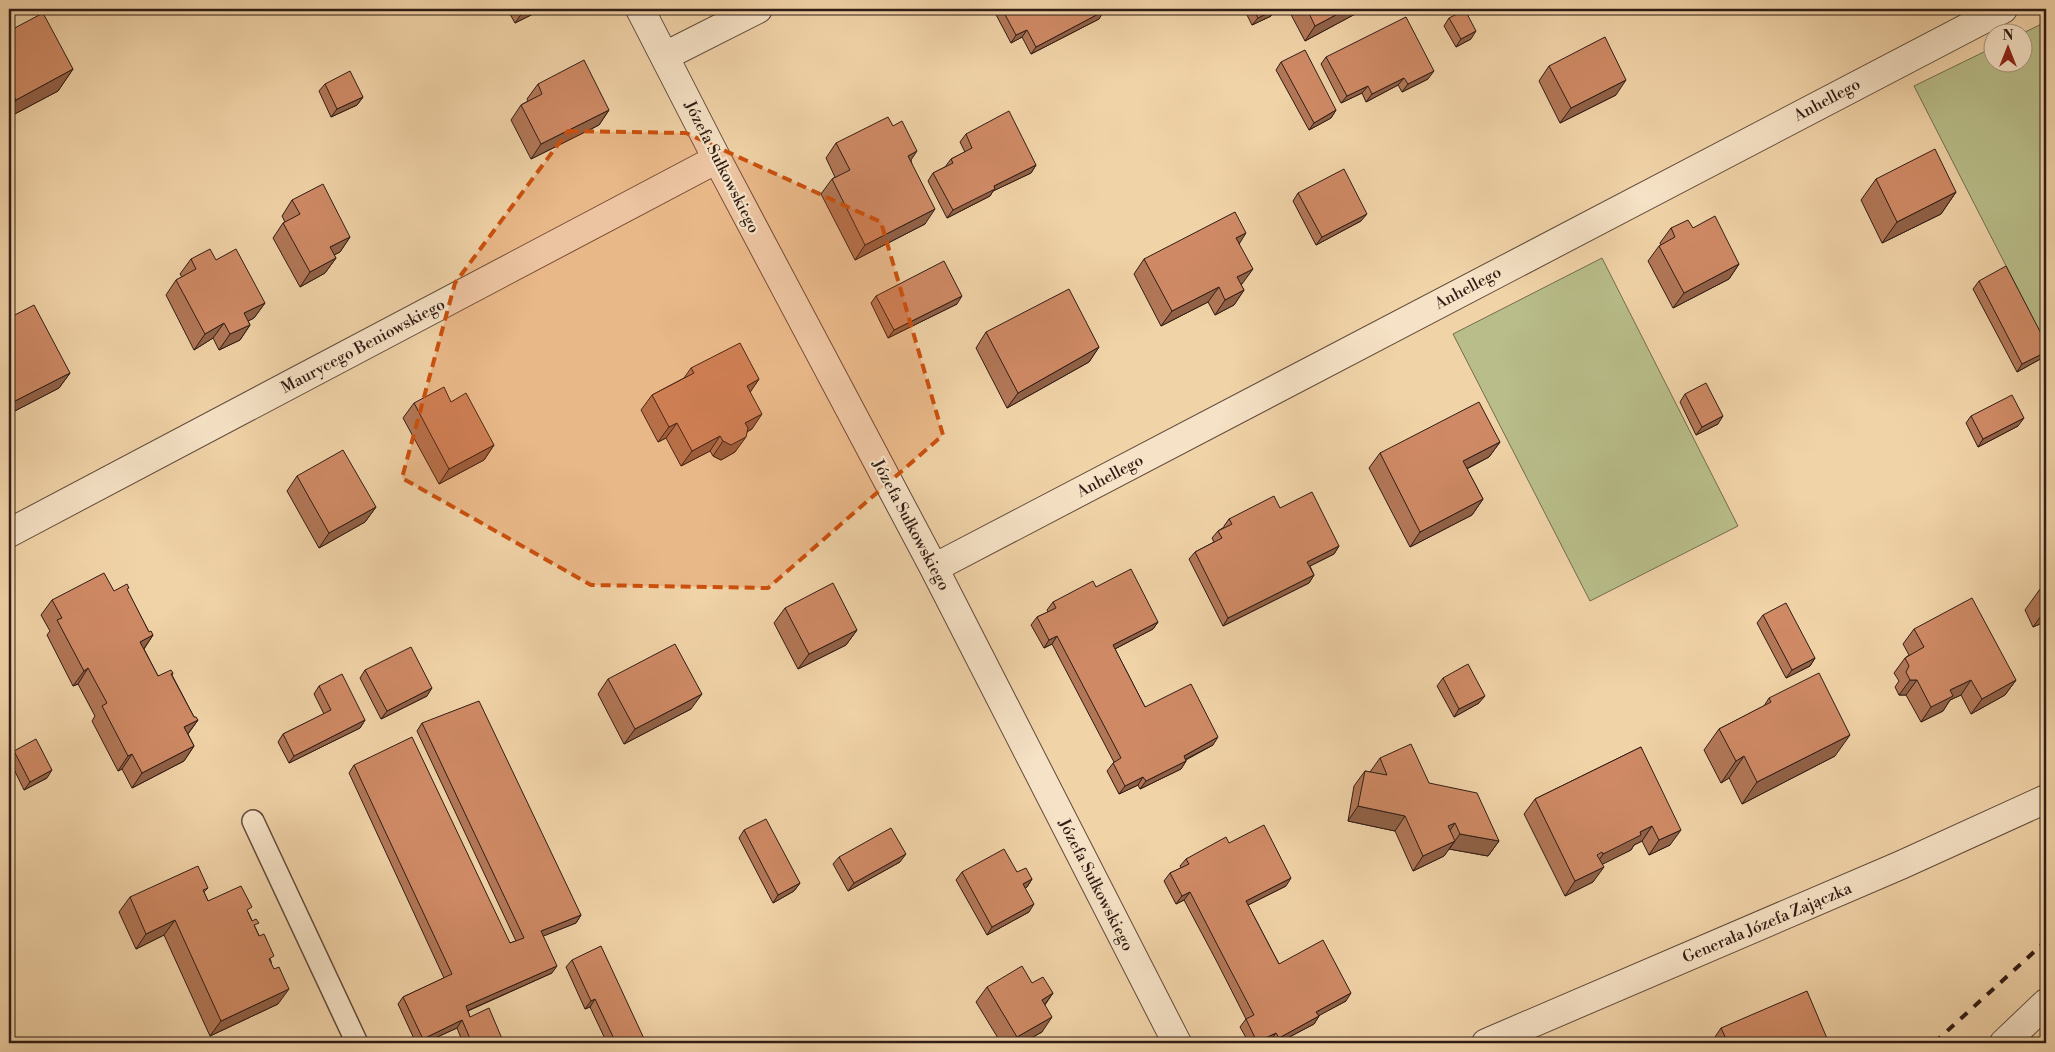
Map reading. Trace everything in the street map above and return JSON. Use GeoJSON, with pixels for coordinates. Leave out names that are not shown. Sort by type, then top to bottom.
{"type":"FeatureCollection","features":[{"type":"Feature","properties":{"kind":"street","name":"Józefa Sułkowskiego"},"geometry":{"type":"LineString","coordinates":[[640,9],[717,159],[934,568],[1177,1043]]}},
{"type":"Feature","properties":{"kind":"street"},"geometry":{"type":"LineString","coordinates":[[665,56],[758,9]]}},
{"type":"Feature","properties":{"kind":"street","name":"Anhellego"},"geometry":{"type":"LineString","coordinates":[[934,568],[2003,9]]}},
{"type":"Feature","properties":{"kind":"street","name":"Maurycego Beniowskiego"},"geometry":{"type":"LineString","coordinates":[[9,533],[717,159]]}},
{"type":"Feature","properties":{"kind":"street","name":"Generała Józefa Zajączka"},"geometry":{"type":"LineString","coordinates":[[1486,1043],[1901,865],[2046,799]]}},
{"type":"Feature","properties":{"kind":"street"},"geometry":{"type":"LineString","coordinates":[[2004,1043],[2046,1003]]}},
{"type":"Feature","properties":{"kind":"lane"},"geometry":{"type":"LineString","coordinates":[[253,821],[357,1043]]}},
{"type":"Feature","properties":{"kind":"highlighted area"},"geometry":{"type":"Polygon","coordinates":[[[568,131],[686,133],[881,222],[943,435],[768,588],[591,585],[402,478],[455,283],[568,131]]]}},
{"type":"Feature","properties":{"kind":"green space"},"geometry":{"type":"Polygon","coordinates":[[[2046,22],[2046,344],[1914,86],[1982,53],[1982,72],[2032,72],[2032,29],[2046,22]]]}},
{"type":"Feature","properties":{"kind":"green space"},"geometry":{"type":"Polygon","coordinates":[[[1602,258],[1738,526],[1590,601],[1453,334],[1602,258]]]}},
{"type":"Feature","properties":{"kind":"building"},"geometry":{"type":"Polygon","coordinates":[[[1002,9],[1103,9],[1104,11],[1036,47],[1027,30],[1016,35],[1002,9]]]}},
{"type":"Feature","properties":{"kind":"building"},"geometry":{"type":"Polygon","coordinates":[[[1253,9],[1276,9],[1258,18],[1253,9]]]}},
{"type":"Feature","properties":{"kind":"building"},"geometry":{"type":"Polygon","coordinates":[[[1307,9],[1347,9],[1315,26],[1307,9]]]}},
{"type":"Feature","properties":{"kind":"building"},"geometry":{"type":"Polygon","coordinates":[[[1465,10],[1476,31],[1461,39],[1449,18],[1465,10]]]}},
{"type":"Feature","properties":{"kind":"building"},"geometry":{"type":"Polygon","coordinates":[[[43,13],[73,69],[16,100],[9,87],[9,31],[43,13]]]}},
{"type":"Feature","properties":{"kind":"building"},"geometry":{"type":"Polygon","coordinates":[[[1406,17],[1434,71],[1408,84],[1404,78],[1372,94],[1368,86],[1347,96],[1326,57],[1406,17]]]}},
{"type":"Feature","properties":{"kind":"building"},"geometry":{"type":"Polygon","coordinates":[[[1605,37],[1626,80],[1571,108],[1549,66],[1605,37]]]}},
{"type":"Feature","properties":{"kind":"building"},"geometry":{"type":"Polygon","coordinates":[[[1305,50],[1336,110],[1314,123],[1281,62],[1305,50]]]}},
{"type":"Feature","properties":{"kind":"building"},"geometry":{"type":"Polygon","coordinates":[[[584,60],[609,110],[541,144],[521,105],[542,94],[538,84],[584,60]]]}},
{"type":"Feature","properties":{"kind":"building"},"geometry":{"type":"Polygon","coordinates":[[[350,71],[363,97],[337,109],[325,84],[350,71]]]}},
{"type":"Feature","properties":{"kind":"building"},"geometry":{"type":"Polygon","coordinates":[[[1009,111],[1036,165],[994,186],[995,189],[953,210],[933,173],[953,163],[951,159],[972,148],[966,134],[1009,111]]]}},
{"type":"Feature","properties":{"kind":"building"},"geometry":{"type":"Polygon","coordinates":[[[888,117],[893,126],[902,121],[917,151],[908,156],[935,209],[865,245],[832,179],[850,170],[836,143],[888,117]]]}},
{"type":"Feature","properties":{"kind":"building"},"geometry":{"type":"Polygon","coordinates":[[[1935,149],[1956,192],[1897,222],[1876,179],[1935,149]]]}},
{"type":"Feature","properties":{"kind":"building"},"geometry":{"type":"Polygon","coordinates":[[[1344,169],[1367,214],[1322,237],[1298,193],[1344,169]]]}},
{"type":"Feature","properties":{"kind":"building"},"geometry":{"type":"Polygon","coordinates":[[[323,184],[350,237],[330,247],[336,258],[310,272],[283,223],[300,214],[292,200],[323,184]]]}},
{"type":"Feature","properties":{"kind":"building"},"geometry":{"type":"Polygon","coordinates":[[[1235,212],[1246,233],[1236,238],[1253,269],[1237,277],[1244,290],[1225,300],[1219,287],[1172,311],[1144,259],[1235,212]]]}},
{"type":"Feature","properties":{"kind":"building"},"geometry":{"type":"Polygon","coordinates":[[[1715,216],[1739,264],[1684,293],[1659,246],[1675,237],[1671,228],[1688,220],[1693,228],[1715,216]]]}},
{"type":"Feature","properties":{"kind":"building"},"geometry":{"type":"Polygon","coordinates":[[[210,249],[216,260],[236,249],[265,303],[244,313],[250,325],[230,334],[224,323],[205,334],[176,280],[196,269],[191,259],[210,249]]]}},
{"type":"Feature","properties":{"kind":"building"},"geometry":{"type":"Polygon","coordinates":[[[944,261],[962,296],[894,330],[876,296],[944,261]]]}},
{"type":"Feature","properties":{"kind":"building"},"geometry":{"type":"Polygon","coordinates":[[[2006,266],[2046,343],[2046,352],[2022,364],[1979,281],[2006,266]]]}},
{"type":"Feature","properties":{"kind":"building"},"geometry":{"type":"Polygon","coordinates":[[[1069,289],[1099,347],[1018,393],[986,332],[1069,289]]]}},
{"type":"Feature","properties":{"kind":"building"},"geometry":{"type":"Polygon","coordinates":[[[34,305],[70,373],[13,402],[9,393],[9,318],[34,305]]]}},
{"type":"Feature","properties":{"kind":"building"},"geometry":{"type":"Polygon","coordinates":[[[740,343],[759,379],[747,386],[762,414],[745,423],[748,428],[746,437],[731,445],[723,441],[720,436],[692,451],[677,423],[669,427],[652,395],[694,373],[691,368],[740,343]]]}},
{"type":"Feature","properties":{"kind":"building"},"geometry":{"type":"Polygon","coordinates":[[[1706,383],[1723,416],[1702,427],[1685,394],[1706,383]]]}},
{"type":"Feature","properties":{"kind":"building"},"geometry":{"type":"Polygon","coordinates":[[[444,387],[451,402],[466,393],[494,445],[449,469],[414,403],[444,387]]]}},
{"type":"Feature","properties":{"kind":"building"},"geometry":{"type":"Polygon","coordinates":[[[2012,395],[2024,418],[1983,439],[1971,416],[2012,395]]]}},
{"type":"Feature","properties":{"kind":"building"},"geometry":{"type":"Polygon","coordinates":[[[1479,402],[1500,442],[1463,461],[1483,499],[1420,532],[1380,453],[1479,402]]]}},
{"type":"Feature","properties":{"kind":"building"},"geometry":{"type":"Polygon","coordinates":[[[343,450],[376,507],[329,533],[297,476],[343,450]]]}},
{"type":"Feature","properties":{"kind":"building"},"geometry":{"type":"Polygon","coordinates":[[[1312,492],[1339,546],[1307,562],[1314,575],[1228,618],[1195,552],[1222,538],[1218,531],[1232,524],[1229,519],[1274,496],[1280,508],[1312,492]]]}},
{"type":"Feature","properties":{"kind":"building"},"geometry":{"type":"Polygon","coordinates":[[[1131,569],[1158,622],[1113,645],[1145,707],[1191,684],[1218,737],[1184,756],[1186,761],[1146,781],[1143,777],[1125,786],[1113,763],[1121,758],[1057,636],[1049,640],[1037,617],[1056,608],[1053,602],[1093,581],[1096,587],[1131,569]]]}},
{"type":"Feature","properties":{"kind":"building"},"geometry":{"type":"Polygon","coordinates":[[[104,573],[114,591],[127,584],[129,588],[127,589],[149,632],[151,631],[153,635],[140,642],[158,676],[171,670],[173,673],[171,674],[194,717],[198,720],[184,727],[194,746],[142,773],[132,754],[128,756],[102,706],[107,703],[88,668],[84,671],[57,620],[62,618],[52,600],[104,573]]]}},
{"type":"Feature","properties":{"kind":"building"},"geometry":{"type":"Polygon","coordinates":[[[833,583],[857,630],[809,654],[785,608],[833,583]]]}},
{"type":"Feature","properties":{"kind":"building"},"geometry":{"type":"Polygon","coordinates":[[[2046,585],[2046,602],[2040,589],[2046,585]]]}},
{"type":"Feature","properties":{"kind":"building"},"geometry":{"type":"Polygon","coordinates":[[[1972,598],[2016,680],[1982,699],[1971,680],[1950,690],[1953,696],[1931,707],[1917,680],[1910,680],[1906,672],[1909,666],[1905,658],[1924,647],[1914,629],[1972,598]]]}},
{"type":"Feature","properties":{"kind":"building"},"geometry":{"type":"Polygon","coordinates":[[[1786,603],[1815,658],[1792,670],[1763,615],[1786,603]]]}},
{"type":"Feature","properties":{"kind":"building"},"geometry":{"type":"Polygon","coordinates":[[[675,644],[702,694],[635,729],[608,679],[675,644]]]}},
{"type":"Feature","properties":{"kind":"building"},"geometry":{"type":"Polygon","coordinates":[[[411,647],[432,688],[387,711],[365,670],[411,647]]]}},
{"type":"Feature","properties":{"kind":"building"},"geometry":{"type":"Polygon","coordinates":[[[1468,664],[1485,696],[1459,709],[1443,678],[1468,664]]]}},
{"type":"Feature","properties":{"kind":"building"},"geometry":{"type":"Polygon","coordinates":[[[1819,673],[1850,735],[1757,782],[1744,756],[1736,761],[1719,729],[1771,702],[1769,698],[1819,673]]]}},
{"type":"Feature","properties":{"kind":"building"},"geometry":{"type":"Polygon","coordinates":[[[342,674],[365,720],[294,756],[283,734],[331,710],[319,686],[342,674]]]}},
{"type":"Feature","properties":{"kind":"building"},"geometry":{"type":"Polygon","coordinates":[[[479,701],[581,915],[541,931],[557,966],[466,1006],[470,1017],[489,1008],[503,1041],[498,1043],[472,1043],[462,1020],[423,1039],[403,997],[452,974],[354,765],[412,737],[510,943],[524,938],[422,723],[479,701]]]}},
{"type":"Feature","properties":{"kind":"building"},"geometry":{"type":"Polygon","coordinates":[[[36,739],[52,770],[30,782],[14,751],[36,739]]]}},
{"type":"Feature","properties":{"kind":"building"},"geometry":{"type":"Polygon","coordinates":[[[1411,744],[1429,783],[1477,793],[1499,841],[1460,834],[1455,823],[1448,826],[1455,841],[1423,856],[1405,816],[1358,806],[1365,771],[1387,775],[1380,758],[1411,744]]]}},
{"type":"Feature","properties":{"kind":"building"},"geometry":{"type":"Polygon","coordinates":[[[1641,747],[1681,830],[1659,840],[1652,826],[1640,832],[1641,835],[1603,854],[1602,852],[1597,855],[1604,867],[1575,881],[1535,799],[1641,747]]]}},
{"type":"Feature","properties":{"kind":"building"},"geometry":{"type":"Polygon","coordinates":[[[766,819],[800,883],[778,895],[744,830],[766,819]]]}},
{"type":"Feature","properties":{"kind":"building"},"geometry":{"type":"Polygon","coordinates":[[[1264,825],[1291,878],[1246,901],[1279,964],[1323,940],[1351,993],[1316,1012],[1319,1016],[1279,1038],[1276,1033],[1257,1042],[1246,1019],[1254,1015],[1190,892],[1182,896],[1170,873],[1189,864],[1186,859],[1226,837],[1229,843],[1264,825]]]}},
{"type":"Feature","properties":{"kind":"building"},"geometry":{"type":"Polygon","coordinates":[[[891,828],[906,854],[854,883],[839,857],[891,828]]]}},
{"type":"Feature","properties":{"kind":"building"},"geometry":{"type":"Polygon","coordinates":[[[1004,849],[1017,872],[1026,868],[1032,879],[1023,884],[1034,904],[992,927],[962,872],[1004,849]]]}},
{"type":"Feature","properties":{"kind":"building"},"geometry":{"type":"Polygon","coordinates":[[[198,866],[208,888],[203,890],[208,901],[241,886],[252,907],[247,910],[252,921],[256,919],[259,923],[254,925],[259,936],[264,934],[274,956],[269,959],[274,969],[279,967],[289,989],[221,1021],[175,920],[146,934],[130,897],[198,866]]]}},
{"type":"Feature","properties":{"kind":"building"},"geometry":{"type":"Polygon","coordinates":[[[601,946],[646,1043],[616,1043],[595,999],[591,1001],[572,960],[601,946]]]}},
{"type":"Feature","properties":{"kind":"building"},"geometry":{"type":"Polygon","coordinates":[[[1022,966],[1032,983],[1043,977],[1053,993],[1042,1000],[1052,1017],[1017,1037],[987,987],[1022,966]]]}},
{"type":"Feature","properties":{"kind":"building"},"geometry":{"type":"Polygon","coordinates":[[[1807,991],[1829,1043],[1728,1043],[1721,1028],[1807,991]]]}},
{"type":"Feature","properties":{"kind":"building"},"geometry":{"type":"Polygon","coordinates":[[[1626,1038],[1628,1043],[1615,1043],[1626,1038]]]}},
{"type":"Feature","properties":{"kind":"railway"},"geometry":{"type":"LineString","coordinates":[[1934,1043],[2046,941]]}}]}
